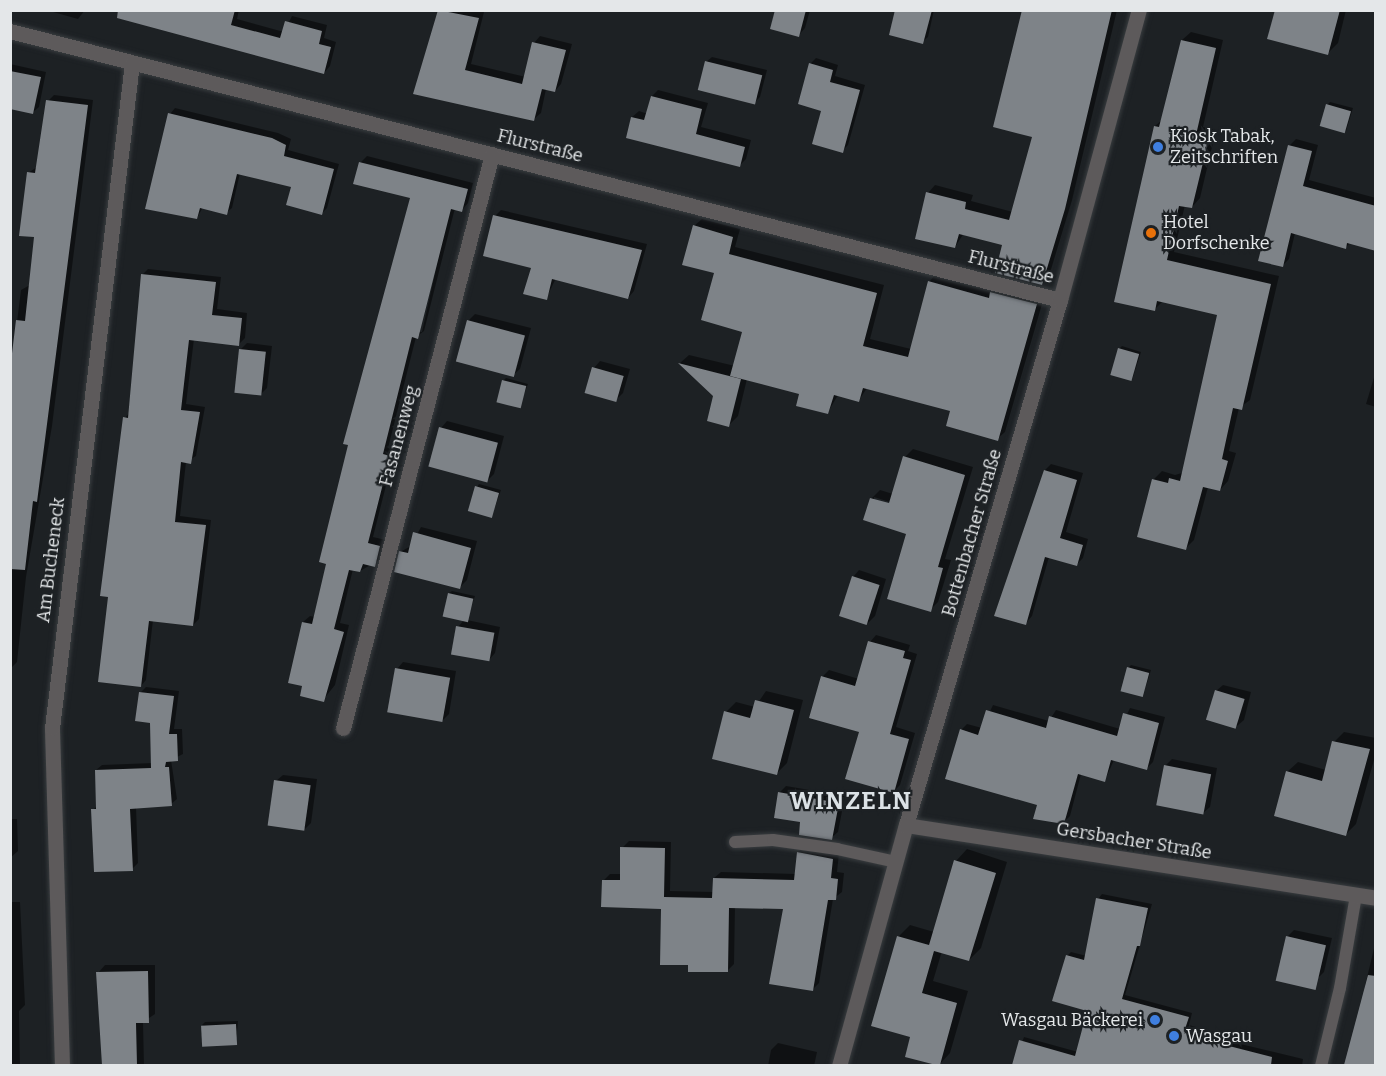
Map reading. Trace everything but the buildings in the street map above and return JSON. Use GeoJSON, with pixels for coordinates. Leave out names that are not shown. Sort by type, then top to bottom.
{"type":"FeatureCollection","features":[{"type":"Feature","properties":{"kind":"street","name":"Bottenbacher Straße"},"geometry":{"type":"LineString","coordinates":[[839,1065],[906,825],[1060,300],[1139,10]]}},
{"type":"Feature","properties":{"kind":"street","name":"Flurstraße"},"geometry":{"type":"LineString","coordinates":[[10,31],[1060,300]]}},
{"type":"Feature","properties":{"kind":"street","name":"Am Bucheneck"},"geometry":{"type":"LineString","coordinates":[[62,1065],[52,728],[132,63]]}},
{"type":"Feature","properties":{"kind":"street","name":"Fasanenweg"},"geometry":{"type":"LineString","coordinates":[[343,728],[492,154]]}},
{"type":"Feature","properties":{"kind":"street","name":"Gersbacher Straße"},"geometry":{"type":"LineString","coordinates":[[906,825],[1376,898]]}},
{"type":"Feature","properties":{"kind":"lane"},"geometry":{"type":"LineString","coordinates":[[735,842],[805,844],[896,862]]}},
{"type":"Feature","properties":{"kind":"lane"},"geometry":{"type":"LineString","coordinates":[[1321,1065],[1340,988],[1356,895]]}},
{"type":"Feature","properties":{"kind":"place","name":"Kiosk Tabak, Zeitschriften"},"geometry":{"type":"Point","coordinates":[1158,147]}},
{"type":"Feature","properties":{"kind":"place","name":"Hotel Dorfschenke"},"geometry":{"type":"Point","coordinates":[1151,233]}},
{"type":"Feature","properties":{"kind":"place","name":"Wasgau Bäckerei"},"geometry":{"type":"Point","coordinates":[1155,1020]}},
{"type":"Feature","properties":{"kind":"place","name":"Wasgau"},"geometry":{"type":"Point","coordinates":[1174,1036]}},
{"type":"Feature","properties":{"kind":"district","name":"WINZELN"},"geometry":{"type":"Point","coordinates":[851,802]}}]}
